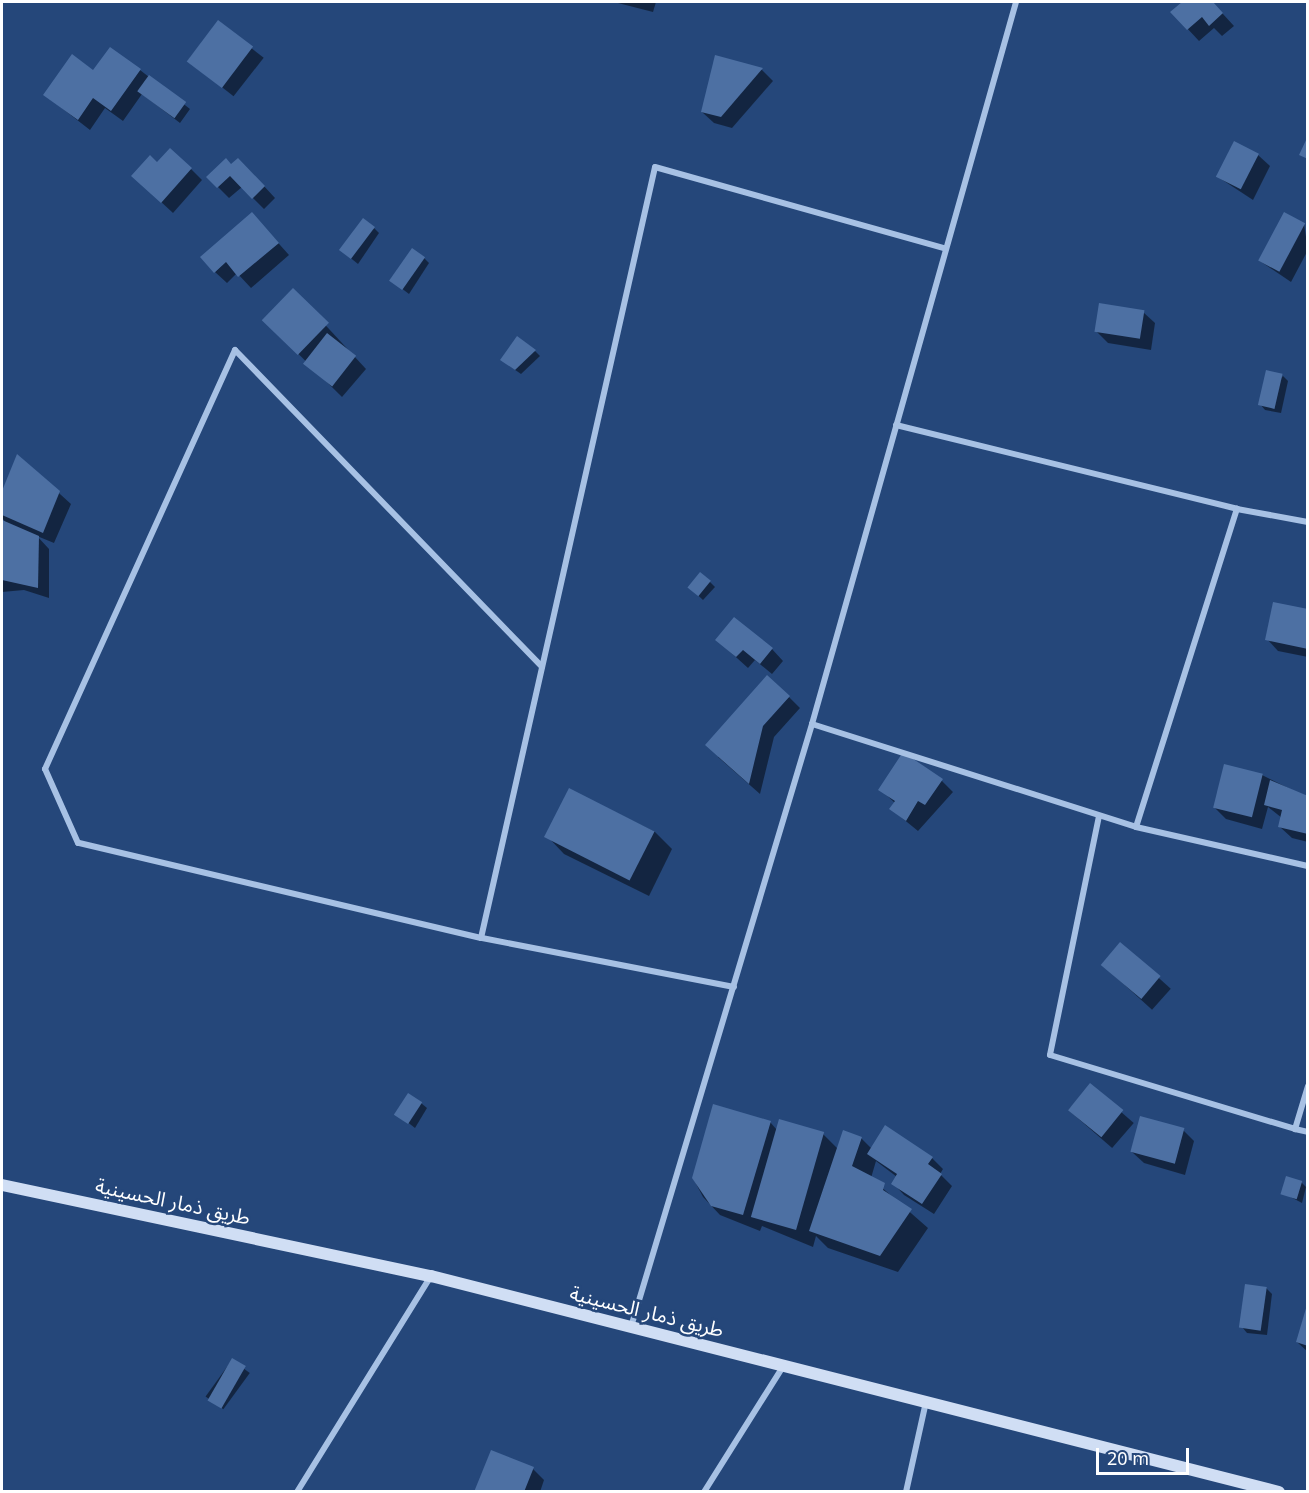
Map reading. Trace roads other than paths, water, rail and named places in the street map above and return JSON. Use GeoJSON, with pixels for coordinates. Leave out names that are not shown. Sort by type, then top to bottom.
{"type":"FeatureCollection","features":[{"type":"Feature","properties":{"kind":"main road","name":"طريق ذمار الحسينية"},"geometry":{"type":"LineString","coordinates":[[2,1185],[431,1276],[1279,1491]]}},
{"type":"Feature","properties":{"kind":"street"},"geometry":{"type":"LineString","coordinates":[[632,1327],[812,724],[1016,2]]}},
{"type":"Feature","properties":{"kind":"street"},"geometry":{"type":"LineString","coordinates":[[481,938],[655,166],[946,249]]}},
{"type":"Feature","properties":{"kind":"street"},"geometry":{"type":"LineString","coordinates":[[542,668],[235,350],[45,769],[78,843],[481,938],[734,987]]}},
{"type":"Feature","properties":{"kind":"street"},"geometry":{"type":"LineString","coordinates":[[896,425],[1237,509],[1308,522]]}},
{"type":"Feature","properties":{"kind":"street"},"geometry":{"type":"LineString","coordinates":[[1136,827],[1237,509]]}},
{"type":"Feature","properties":{"kind":"street"},"geometry":{"type":"LineString","coordinates":[[812,724],[1136,827],[1308,866]]}},
{"type":"Feature","properties":{"kind":"street"},"geometry":{"type":"LineString","coordinates":[[1100,816],[1050,1055],[1308,1132]]}},
{"type":"Feature","properties":{"kind":"street"},"geometry":{"type":"LineString","coordinates":[[1295,1129],[1308,1086]]}},
{"type":"Feature","properties":{"kind":"street"},"geometry":{"type":"LineString","coordinates":[[297,1491],[431,1276]]}},
{"type":"Feature","properties":{"kind":"street"},"geometry":{"type":"LineString","coordinates":[[704,1491],[784,1365]]}},
{"type":"Feature","properties":{"kind":"street"},"geometry":{"type":"LineString","coordinates":[[906,1491],[926,1402]]}}]}
